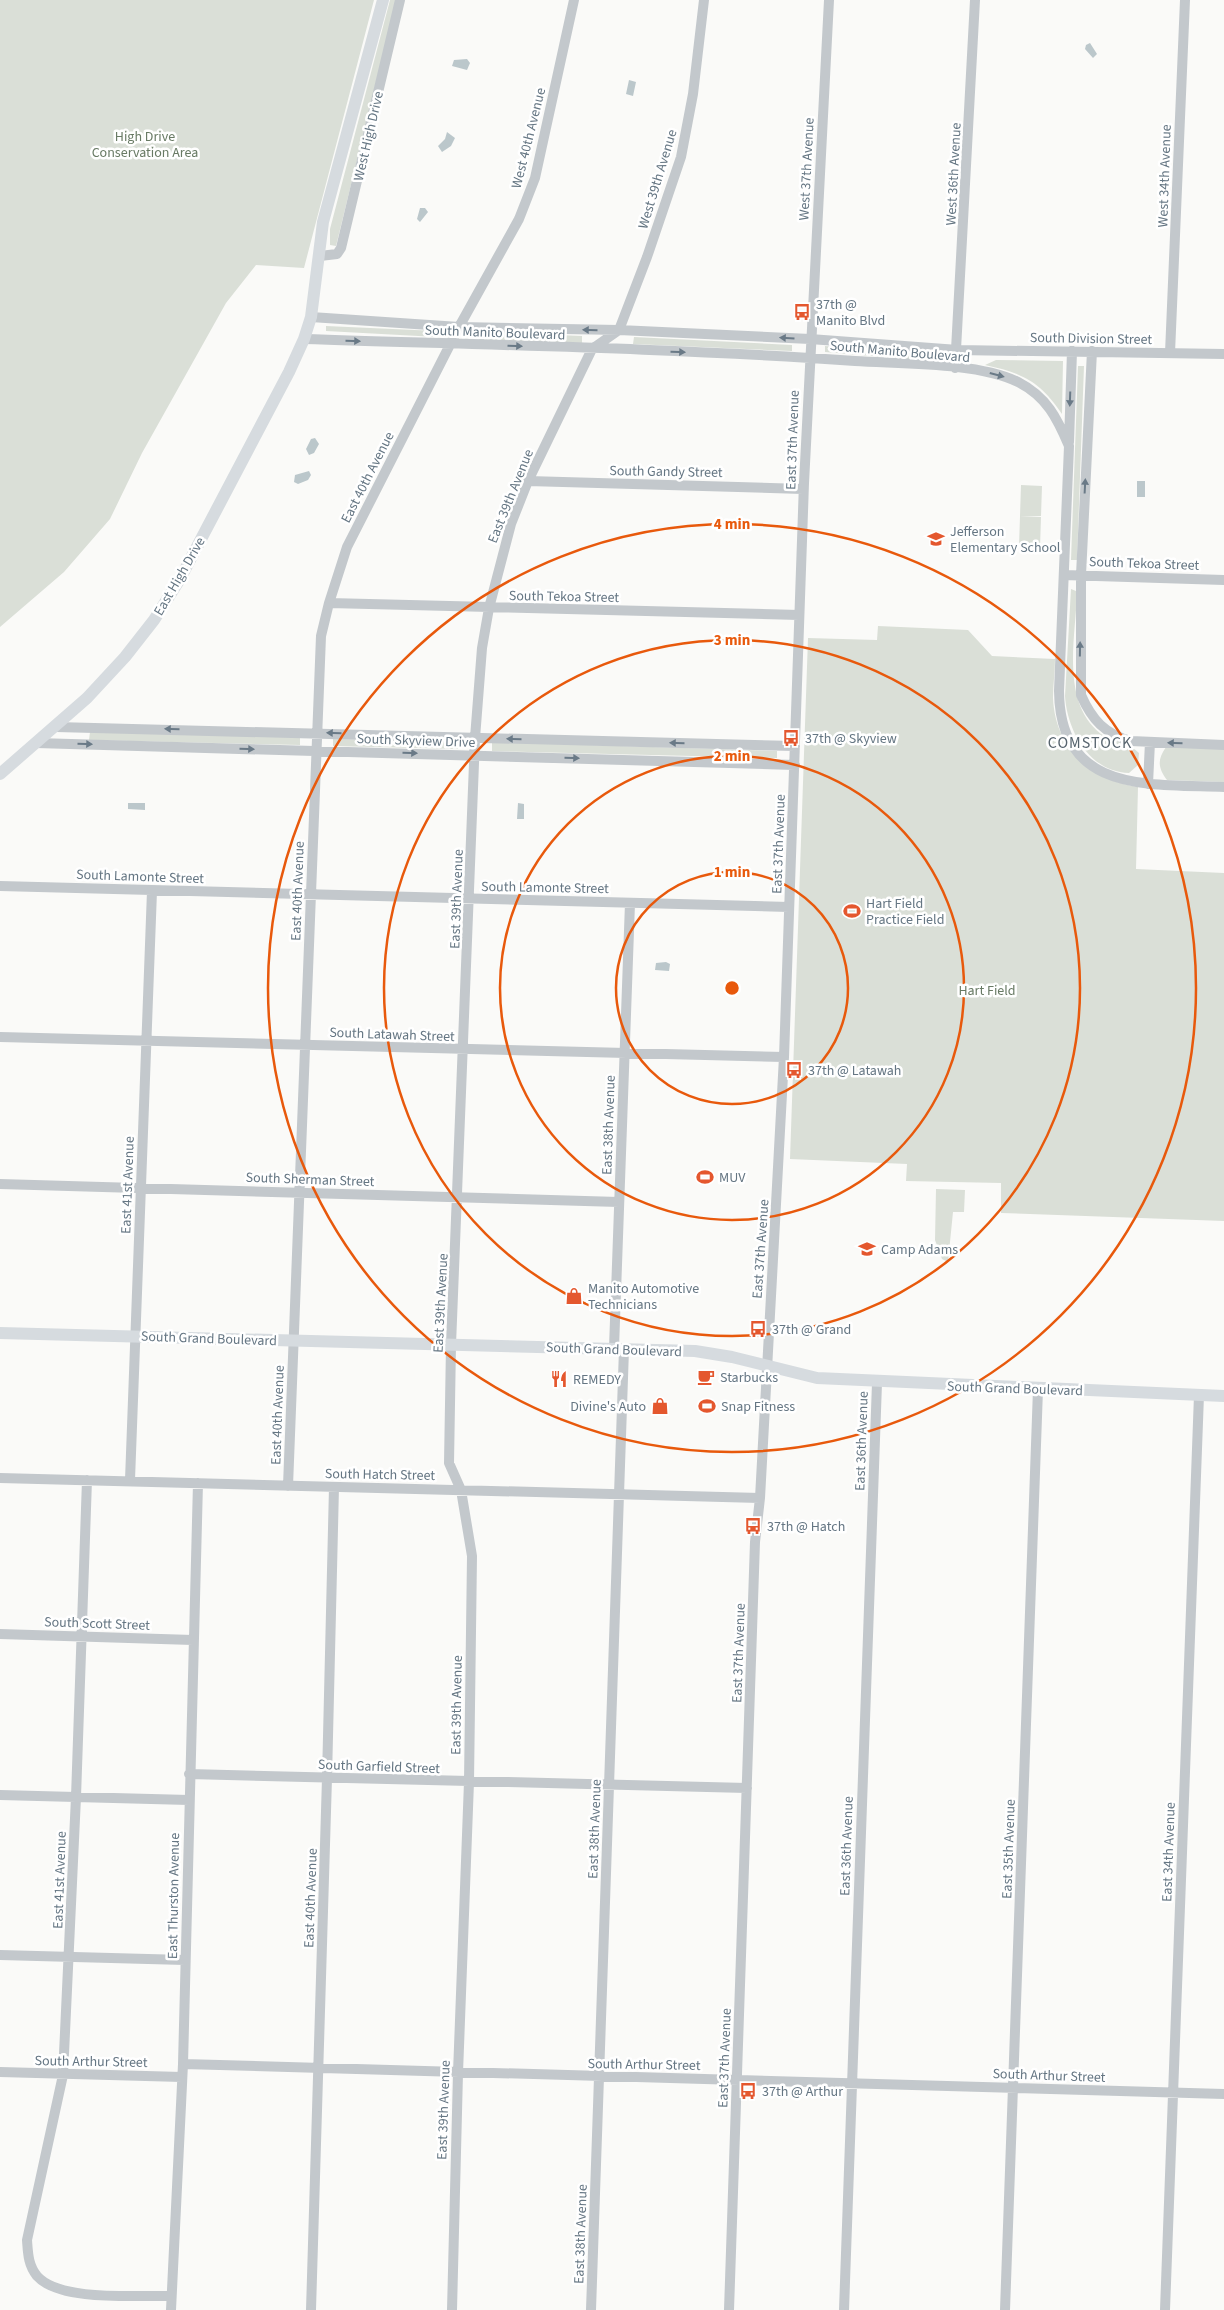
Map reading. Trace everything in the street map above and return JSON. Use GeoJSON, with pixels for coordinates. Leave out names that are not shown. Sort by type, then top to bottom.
{"type":"FeatureCollection","features":[{"type":"Feature","properties":{"kind":"main road","name":"West High Drive"},"geometry":{"type":"LineString","coordinates":[[304,339],[310,317],[320,256],[323,222],[383,0]]}},
{"type":"Feature","properties":{"kind":"main road","name":"East High Drive"},"geometry":{"type":"LineString","coordinates":[[0,774],[87,698],[125,657],[154,620],[180,579],[304,339]]}},
{"type":"Feature","properties":{"kind":"main road","name":"South Grand Boulevard"},"geometry":{"type":"LineString","coordinates":[[0,1333],[695,1351],[732,1356],[817,1378],[1224,1396]]}},
{"type":"Feature","properties":{"kind":"street","name":"West High Drive"},"geometry":{"type":"LineString","coordinates":[[320,256],[337,254],[341,248],[400,0]]}},
{"type":"Feature","properties":{"kind":"street","name":"West 40th Avenue"},"geometry":{"type":"LineString","coordinates":[[459,327],[519,219],[535,178],[574,0]]}},
{"type":"Feature","properties":{"kind":"street","name":"West 39th Avenue"},"geometry":{"type":"LineString","coordinates":[[619,330],[680,157],[693,94],[704,0]]}},
{"type":"Feature","properties":{"kind":"street","name":"West 37th Avenue"},"geometry":{"type":"LineString","coordinates":[[810,339],[829,0]]}},
{"type":"Feature","properties":{"kind":"street","name":"West 36th Avenue"},"geometry":{"type":"LineString","coordinates":[[958,350],[975,0]]}},
{"type":"Feature","properties":{"kind":"street","name":"West 34th Avenue"},"geometry":{"type":"LineString","coordinates":[[1170,353],[1185,0]]}},
{"type":"Feature","properties":{"kind":"street","name":"South Manito Boulevard"},"geometry":{"type":"LineString","coordinates":[[310,317],[459,327],[619,330],[810,339],[958,350]]}},
{"type":"Feature","properties":{"kind":"street","name":"East 40th Avenue"},"geometry":{"type":"LineString","coordinates":[[288,1486],[321,636],[329,603],[348,547],[459,327]]}},
{"type":"Feature","properties":{"kind":"street","name":"East 39th Avenue"},"geometry":{"type":"LineString","coordinates":[[452,2310],[458,2073],[469,1782],[472,1556],[462,1490],[449,1463],[451,1345],[459,1198],[475,755],[482,648],[488,608],[511,524],[528,481],[592,349],[619,330]]}},
{"type":"Feature","properties":{"kind":"street","name":"South Manito Boulevard"},"geometry":{"type":"LineString","coordinates":[[304,339],[809,358],[955,368],[996,374],[1017,382],[1035,392],[1055,414],[1069,446],[1059,691],[1059,708],[1063,726],[1075,749],[1096,769],[1124,781],[1148,784],[1224,787]]}},
{"type":"Feature","properties":{"kind":"street","name":"East 37th Avenue"},"geometry":{"type":"LineString","coordinates":[[729,2310],[755,1542],[760,1498],[784,1057],[803,488],[810,339]]}},
{"type":"Feature","properties":{"kind":"street","name":"South Division Street"},"geometry":{"type":"LineString","coordinates":[[958,350],[1224,354]]}},
{"type":"Feature","properties":{"kind":"street"},"geometry":{"type":"LineString","coordinates":[[955,368],[958,350]]}},
{"type":"Feature","properties":{"kind":"street"},"geometry":{"type":"LineString","coordinates":[[1069,446],[1072,351]]}},
{"type":"Feature","properties":{"kind":"street"},"geometry":{"type":"LineString","coordinates":[[1092,351],[1081,575],[1081,695],[1088,711],[1106,732],[1132,741],[1224,745]]}},
{"type":"Feature","properties":{"kind":"street","name":"South Gandy Street"},"geometry":{"type":"LineString","coordinates":[[528,481],[803,488]]}},
{"type":"Feature","properties":{"kind":"street","name":"South Tekoa Street"},"geometry":{"type":"LineString","coordinates":[[1064,575],[1224,580]]}},
{"type":"Feature","properties":{"kind":"street","name":"South Tekoa Street"},"geometry":{"type":"LineString","coordinates":[[329,603],[799,615]]}},
{"type":"Feature","properties":{"kind":"street","name":"South Skyview Drive"},"geometry":{"type":"LineString","coordinates":[[56,727],[795,746]]}},
{"type":"Feature","properties":{"kind":"street"},"geometry":{"type":"LineString","coordinates":[[1148,784],[1150,742]]}},
{"type":"Feature","properties":{"kind":"street","name":"South Skyview Drive"},"geometry":{"type":"LineString","coordinates":[[36,743],[795,765]]}},
{"type":"Feature","properties":{"kind":"street","name":"South Lamonte Street"},"geometry":{"type":"LineString","coordinates":[[0,886],[789,907]]}},
{"type":"Feature","properties":{"kind":"street","name":"East 41st Avenue"},"geometry":{"type":"LineString","coordinates":[[130,1480],[152,891]]}},
{"type":"Feature","properties":{"kind":"street","name":"East 38th Avenue"},"geometry":{"type":"LineString","coordinates":[[592,2310],[620,1494],[619,1202],[630,903]]}},
{"type":"Feature","properties":{"kind":"street","name":"South Latawah Street"},"geometry":{"type":"LineString","coordinates":[[0,1037],[784,1057]]}},
{"type":"Feature","properties":{"kind":"street","name":"South Sherman Street"},"geometry":{"type":"LineString","coordinates":[[0,1184],[619,1202]]}},
{"type":"Feature","properties":{"kind":"street","name":"East 36th Avenue"},"geometry":{"type":"LineString","coordinates":[[844,2310],[877,1382]]}},
{"type":"Feature","properties":{"kind":"street","name":"East 35th Avenue"},"geometry":{"type":"LineString","coordinates":[[1005,2310],[1038,1389]]}},
{"type":"Feature","properties":{"kind":"street","name":"East 34th Avenue"},"geometry":{"type":"LineString","coordinates":[[1165,2310],[1199,1395]]}},
{"type":"Feature","properties":{"kind":"street","name":"South Hatch Street"},"geometry":{"type":"LineString","coordinates":[[0,1478],[760,1498]]}},
{"type":"Feature","properties":{"kind":"street","name":"East 41st Avenue"},"geometry":{"type":"LineString","coordinates":[[87,1480],[76,1797],[63,2075],[27,2240],[29,2261],[38,2276],[53,2289],[70,2294],[172,2296]]}},
{"type":"Feature","properties":{"kind":"street","name":"East Thurston Avenue"},"geometry":{"type":"LineString","coordinates":[[171,2310],[183,2064],[198,1483]]}},
{"type":"Feature","properties":{"kind":"street","name":"East 40th Avenue"},"geometry":{"type":"LineString","coordinates":[[311,2310],[334,1486]]}},
{"type":"Feature","properties":{"kind":"street","name":"South Scott Street"},"geometry":{"type":"LineString","coordinates":[[0,1634],[193,1640]]}},
{"type":"Feature","properties":{"kind":"street","name":"South Garfield Street"},"geometry":{"type":"LineString","coordinates":[[189,1774],[747,1788]]}},
{"type":"Feature","properties":{"kind":"street"},"geometry":{"type":"LineString","coordinates":[[0,1795],[189,1800]]}},
{"type":"Feature","properties":{"kind":"street"},"geometry":{"type":"LineString","coordinates":[[0,1955],[185,1960]]}},
{"type":"Feature","properties":{"kind":"street","name":"South Arthur Street"},"geometry":{"type":"LineString","coordinates":[[183,2064],[1224,2094]]}},
{"type":"Feature","properties":{"kind":"street","name":"South Arthur Street"},"geometry":{"type":"LineString","coordinates":[[0,2072],[182,2077]]}},
{"type":"Feature","properties":{"kind":"green space","name":"High Drive Conservation Area"},"geometry":{"type":"Polygon","coordinates":[[[0,0],[374,0],[304,268],[256,265],[226,303],[142,453],[110,519],[64,572],[0,627],[0,0]]]}},
{"type":"Feature","properties":{"kind":"green space"},"geometry":{"type":"Polygon","coordinates":[[[390,0],[396,0],[336,246],[330,245],[330,229],[390,0]]]}},
{"type":"Feature","properties":{"kind":"green space"},"geometry":{"type":"Polygon","coordinates":[[[326,326],[437,331],[437,337],[326,331],[326,326]]]}},
{"type":"Feature","properties":{"kind":"green space"},"geometry":{"type":"Polygon","coordinates":[[[481,332],[582,336],[582,343],[479,340],[481,332]]]}},
{"type":"Feature","properties":{"kind":"green space"},"geometry":{"type":"Polygon","coordinates":[[[634,337],[792,345],[792,351],[633,344],[634,337]]]}},
{"type":"Feature","properties":{"kind":"green space"},"geometry":{"type":"Polygon","coordinates":[[[825,346],[944,356],[944,362],[825,352],[825,346]]]}},
{"type":"Feature","properties":{"kind":"green space"},"geometry":{"type":"Polygon","coordinates":[[[996,360],[1063,361],[1062,414],[1046,394],[1029,380],[1010,371],[985,365],[996,360]]]}},
{"type":"Feature","properties":{"kind":"green space"},"geometry":{"type":"Polygon","coordinates":[[[1078,366],[1084,366],[1077,560],[1071,560],[1078,366]]]}},
{"type":"Feature","properties":{"kind":"green space"},"geometry":{"type":"Polygon","coordinates":[[[1021,485],[1042,486],[1041,516],[1020,516],[1021,485]]]}},
{"type":"Feature","properties":{"kind":"green space"},"geometry":{"type":"Polygon","coordinates":[[[1020,516],[1041,517],[1040,548],[1019,547],[1020,516]]]}},
{"type":"Feature","properties":{"kind":"green space"},"geometry":{"type":"Polygon","coordinates":[[[1071,589],[1076,591],[1077,595],[1073,670],[1080,706],[1088,721],[1101,734],[1131,747],[1139,753],[1138,765],[1129,773],[1115,771],[1102,765],[1092,757],[1083,747],[1070,722],[1065,696],[1071,589]]]}},
{"type":"Feature","properties":{"kind":"green space","name":"Hart Field"},"geometry":{"type":"Polygon","coordinates":[[[878,626],[968,630],[992,656],[1055,659],[1053,698],[1055,716],[1068,746],[1091,769],[1105,777],[1138,787],[1136,869],[1224,873],[1224,1221],[1001,1213],[1001,1183],[906,1181],[907,1164],[790,1159],[808,638],[877,640],[878,626]]]}},
{"type":"Feature","properties":{"kind":"green space"},"geometry":{"type":"Polygon","coordinates":[[[90,732],[300,737],[300,745],[89,740],[90,732]]]}},
{"type":"Feature","properties":{"kind":"green space"},"geometry":{"type":"Polygon","coordinates":[[[333,739],[459,742],[459,749],[333,746],[333,739]]]}},
{"type":"Feature","properties":{"kind":"green space"},"geometry":{"type":"Polygon","coordinates":[[[492,742],[777,751],[777,758],[492,751],[492,742]]]}},
{"type":"Feature","properties":{"kind":"green space"},"geometry":{"type":"Polygon","coordinates":[[[1166,747],[1224,749],[1224,782],[1167,780],[1160,768],[1161,756],[1166,747]]]}},
{"type":"Feature","properties":{"kind":"green space"},"geometry":{"type":"Polygon","coordinates":[[[936,1189],[965,1190],[964,1212],[953,1212],[948,1262],[942,1259],[935,1240],[936,1189]]]}},
{"type":"Feature","properties":{"kind":"shaded area"},"geometry":{"type":"Polygon","coordinates":[[[1090,43],[1097,54],[1093,58],[1085,49],[1086,45],[1090,43]]]}},
{"type":"Feature","properties":{"kind":"shaded area"},"geometry":{"type":"Polygon","coordinates":[[[467,59],[470,63],[467,70],[452,66],[454,60],[467,59]]]}},
{"type":"Feature","properties":{"kind":"shaded area"},"geometry":{"type":"Polygon","coordinates":[[[629,80],[636,82],[633,96],[626,94],[629,80]]]}},
{"type":"Feature","properties":{"kind":"shaded area"},"geometry":{"type":"Polygon","coordinates":[[[447,132],[455,138],[451,146],[442,152],[438,146],[445,139],[447,132]]]}},
{"type":"Feature","properties":{"kind":"shaded area"},"geometry":{"type":"Polygon","coordinates":[[[420,208],[425,208],[428,212],[420,222],[417,219],[420,208]]]}},
{"type":"Feature","properties":{"kind":"shaded area"},"geometry":{"type":"Polygon","coordinates":[[[315,438],[319,444],[314,453],[309,455],[306,449],[311,439],[315,438]]]}},
{"type":"Feature","properties":{"kind":"shaded area"},"geometry":{"type":"Polygon","coordinates":[[[309,471],[311,475],[308,480],[298,484],[294,482],[295,475],[309,471]]]}},
{"type":"Feature","properties":{"kind":"shaded area"},"geometry":{"type":"Polygon","coordinates":[[[1137,481],[1145,481],[1145,497],[1137,497],[1137,481]]]}},
{"type":"Feature","properties":{"kind":"shaded area"},"geometry":{"type":"Polygon","coordinates":[[[128,803],[145,803],[145,810],[128,809],[128,803]]]}},
{"type":"Feature","properties":{"kind":"shaded area"},"geometry":{"type":"Polygon","coordinates":[[[518,803],[524,804],[524,819],[517,819],[518,803]]]}},
{"type":"Feature","properties":{"kind":"shaded area"},"geometry":{"type":"Polygon","coordinates":[[[666,962],[670,964],[669,971],[655,970],[656,963],[666,962]]]}},
{"type":"Feature","properties":{"kind":"place","name":"37th @ Manito Blvd"},"geometry":{"type":"Point","coordinates":[802,312]}},
{"type":"Feature","properties":{"kind":"place","name":"Jefferson Elementary School"},"geometry":{"type":"Point","coordinates":[936,539]}},
{"type":"Feature","properties":{"kind":"place","name":"37th @ Skyview"},"geometry":{"type":"Point","coordinates":[791,738]}},
{"type":"Feature","properties":{"kind":"place","name":"Hart Field Practice Field"},"geometry":{"type":"Point","coordinates":[852,911]}},
{"type":"Feature","properties":{"kind":"place","name":"37th @ Latawah"},"geometry":{"type":"Point","coordinates":[794,1070]}},
{"type":"Feature","properties":{"kind":"place","name":"MUV"},"geometry":{"type":"Point","coordinates":[705,1177]}},
{"type":"Feature","properties":{"kind":"place","name":"Camp Adams"},"geometry":{"type":"Point","coordinates":[867,1249]}},
{"type":"Feature","properties":{"kind":"place","name":"Manito Automotive Technicians"},"geometry":{"type":"Point","coordinates":[574,1296]}},
{"type":"Feature","properties":{"kind":"place","name":"37th @ Grand"},"geometry":{"type":"Point","coordinates":[758,1329]}},
{"type":"Feature","properties":{"kind":"place","name":"Starbucks"},"geometry":{"type":"Point","coordinates":[706,1377]}},
{"type":"Feature","properties":{"kind":"place","name":"REMEDY"},"geometry":{"type":"Point","coordinates":[559,1379]}},
{"type":"Feature","properties":{"kind":"place","name":"Divine's Auto"},"geometry":{"type":"Point","coordinates":[660,1406]}},
{"type":"Feature","properties":{"kind":"place","name":"Snap Fitness"},"geometry":{"type":"Point","coordinates":[707,1406]}},
{"type":"Feature","properties":{"kind":"place","name":"37th @ Hatch"},"geometry":{"type":"Point","coordinates":[753,1526]}},
{"type":"Feature","properties":{"kind":"place","name":"37th @ Arthur"},"geometry":{"type":"Point","coordinates":[748,2091]}},
{"type":"Feature","properties":{"kind":"district","name":"COMSTOCK"},"geometry":{"type":"Point","coordinates":[1090,742]}}]}
